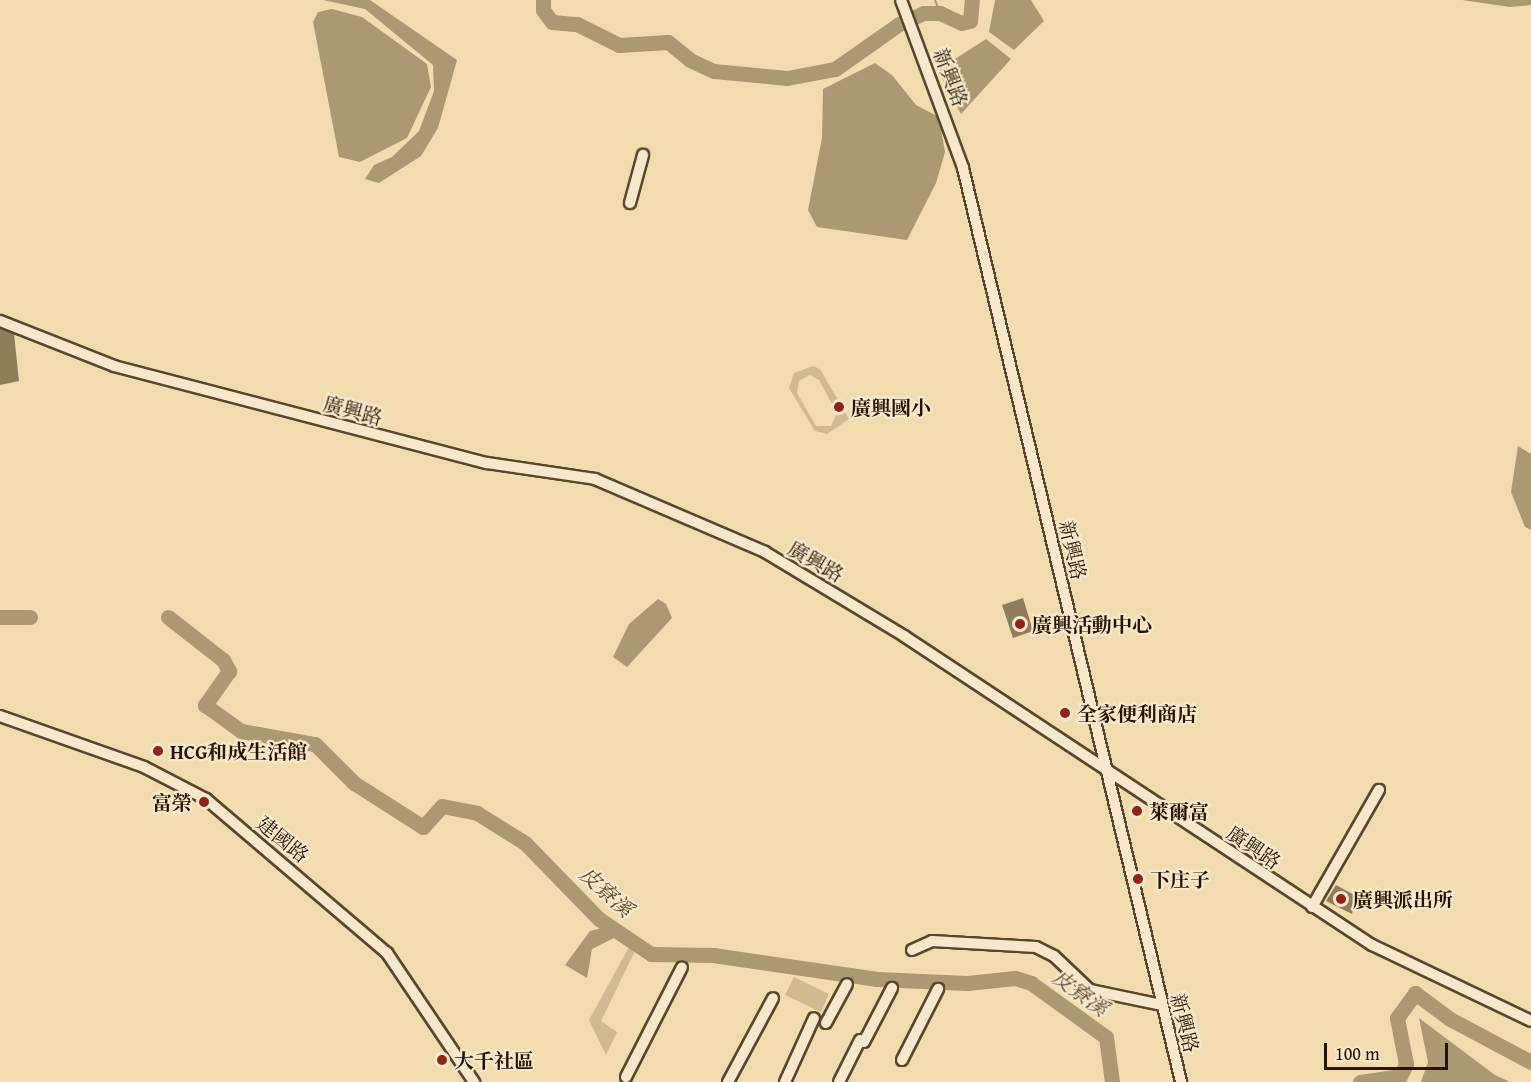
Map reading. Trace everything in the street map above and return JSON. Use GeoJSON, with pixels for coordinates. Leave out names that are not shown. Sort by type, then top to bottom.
{"type":"FeatureCollection","features":[{"type":"Feature","properties":{"kind":"street","name":"新興路"},"geometry":{"type":"LineString","coordinates":[[902,4],[963,168],[1181,1082]]}},
{"type":"Feature","properties":{"kind":"street"},"geometry":{"type":"LineString","coordinates":[[630,203],[643,155]]}},
{"type":"Feature","properties":{"kind":"street","name":"廣興路"},"geometry":{"type":"LineString","coordinates":[[0,321],[114,366],[487,463],[595,479],[765,552],[810,578],[1107,770],[1372,945],[1531,1021]]}},
{"type":"Feature","properties":{"kind":"street","name":"建國路"},"geometry":{"type":"LineString","coordinates":[[0,716],[144,767],[206,799],[387,953],[474,1082]]}},
{"type":"Feature","properties":{"kind":"street"},"geometry":{"type":"LineString","coordinates":[[1312,907],[1379,790]]}},
{"type":"Feature","properties":{"kind":"street"},"geometry":{"type":"LineString","coordinates":[[912,950],[932,941],[1036,947],[1054,956],[1090,990],[1162,1005]]}},
{"type":"Feature","properties":{"kind":"street"},"geometry":{"type":"LineString","coordinates":[[626,1077],[682,967]]}},
{"type":"Feature","properties":{"kind":"street"},"geometry":{"type":"LineString","coordinates":[[826,1023],[847,984]]}},
{"type":"Feature","properties":{"kind":"street"},"geometry":{"type":"LineString","coordinates":[[839,1082],[892,988]]}},
{"type":"Feature","properties":{"kind":"street"},"geometry":{"type":"LineString","coordinates":[[902,1060],[938,989]]}},
{"type":"Feature","properties":{"kind":"street"},"geometry":{"type":"LineString","coordinates":[[728,1082],[773,998]]}},
{"type":"Feature","properties":{"kind":"street"},"geometry":{"type":"LineString","coordinates":[[785,1082],[814,1018]]}},
{"type":"Feature","properties":{"kind":"shaded area"},"geometry":{"type":"Polygon","coordinates":[[[323,0],[370,0],[457,60],[438,128],[421,156],[379,183],[365,179],[374,165],[392,157],[419,131],[434,91],[433,65],[365,9],[323,0]]]}},
{"type":"Feature","properties":{"kind":"shaded area"},"geometry":{"type":"Polygon","coordinates":[[[995,0],[1031,0],[1044,21],[1014,50],[989,32],[995,0]]]}},
{"type":"Feature","properties":{"kind":"shaded area"},"geometry":{"type":"Polygon","coordinates":[[[1462,0],[1531,0],[1531,5],[1510,7],[1462,0]]]}},
{"type":"Feature","properties":{"kind":"shaded area"},"geometry":{"type":"Polygon","coordinates":[[[332,9],[362,17],[427,64],[431,87],[407,138],[360,162],[339,157],[313,22],[318,12],[332,9]]]}},
{"type":"Feature","properties":{"kind":"shaded area"},"geometry":{"type":"Polygon","coordinates":[[[986,39],[1011,59],[961,114],[938,70],[986,39]]]}},
{"type":"Feature","properties":{"kind":"shaded area"},"geometry":{"type":"Polygon","coordinates":[[[875,63],[892,75],[916,105],[939,117],[945,152],[936,183],[907,240],[817,227],[808,210],[822,138],[823,89],[875,63]]]}},
{"type":"Feature","properties":{"kind":"shaded area"},"geometry":{"type":"Polygon","coordinates":[[[813,366],[820,369],[849,419],[827,434],[815,431],[789,388],[794,373],[813,366]],[[810,375],[799,381],[797,393],[816,426],[831,426],[837,413],[819,380],[810,375]]]}},
{"type":"Feature","properties":{"kind":"shaded area"},"geometry":{"type":"Polygon","coordinates":[[[1518,446],[1531,454],[1531,530],[1525,527],[1511,492],[1518,446]]]}},
{"type":"Feature","properties":{"kind":"shaded area"},"geometry":{"type":"Polygon","coordinates":[[[658,599],[666,604],[672,618],[627,667],[613,657],[629,624],[658,599]]]}},
{"type":"Feature","properties":{"kind":"shaded area"},"geometry":{"type":"Polygon","coordinates":[[[602,928],[614,938],[592,949],[587,978],[565,965],[590,931],[602,928]]]}},
{"type":"Feature","properties":{"kind":"shaded area"},"geometry":{"type":"Polygon","coordinates":[[[629,947],[635,951],[601,1021],[617,1032],[606,1055],[589,1020],[629,947]]]}},
{"type":"Feature","properties":{"kind":"shaded area"},"geometry":{"type":"Polygon","coordinates":[[[794,977],[829,994],[821,1012],[785,995],[794,977]]]}},
{"type":"Feature","properties":{"kind":"shaded area"},"geometry":{"type":"Polygon","coordinates":[[[1419,1018],[1495,1075],[1510,1082],[1421,1082],[1428,1062],[1419,1018]]]}},
{"type":"Feature","properties":{"kind":"building"},"geometry":{"type":"Polygon","coordinates":[[[0,329],[14,334],[19,381],[0,385],[0,329]]]}},
{"type":"Feature","properties":{"kind":"building","name":"廣興活動中心"},"geometry":{"type":"Polygon","coordinates":[[[1023,598],[1033,631],[1013,638],[1002,605],[1023,598]]]}},
{"type":"Feature","properties":{"kind":"building","name":"廣興派出所"},"geometry":{"type":"Polygon","coordinates":[[[1336,885],[1356,896],[1352,914],[1326,901],[1336,885]]]}},
{"type":"Feature","properties":{"kind":"waterway"},"geometry":{"type":"LineString","coordinates":[[543,0],[543,10],[552,22],[577,24],[619,45],[668,42],[690,60],[714,71],[787,78],[835,69],[899,24],[924,13],[940,13],[961,23],[970,21],[972,0]]}},
{"type":"Feature","properties":{"kind":"waterway"},"geometry":{"type":"LineString","coordinates":[[935,0],[940,13]]}},
{"type":"Feature","properties":{"kind":"waterway","name":"皮寮溪"},"geometry":{"type":"LineString","coordinates":[[0,617],[30,617]]}},
{"type":"Feature","properties":{"kind":"waterway","name":"皮寮溪"},"geometry":{"type":"LineString","coordinates":[[168,617],[223,660],[229,671],[205,705],[241,731],[315,744],[354,783],[423,827],[442,806],[477,813],[525,843],[599,919],[651,954],[713,955],[877,979],[967,983],[1015,978],[1031,983],[1106,1037],[1112,1082]]}},
{"type":"Feature","properties":{"kind":"waterway","name":"皮寮溪"},"geometry":{"type":"LineString","coordinates":[[1360,1082],[1400,1076],[1406,1064],[1397,1018],[1415,993],[1450,1019],[1531,1062]]}},
{"type":"Feature","properties":{"kind":"place","name":"廣興國小"},"geometry":{"type":"Point","coordinates":[839,407]}},
{"type":"Feature","properties":{"kind":"place","name":"廣興活動中心"},"geometry":{"type":"Point","coordinates":[1020,624]}},
{"type":"Feature","properties":{"kind":"place","name":"全家便利商店"},"geometry":{"type":"Point","coordinates":[1065,713]}},
{"type":"Feature","properties":{"kind":"place","name":"HCG和成生活館"},"geometry":{"type":"Point","coordinates":[158,751]}},
{"type":"Feature","properties":{"kind":"place","name":"富榮"},"geometry":{"type":"Point","coordinates":[204,802]}},
{"type":"Feature","properties":{"kind":"place","name":"萊爾富"},"geometry":{"type":"Point","coordinates":[1137,811]}},
{"type":"Feature","properties":{"kind":"place","name":"下庄子"},"geometry":{"type":"Point","coordinates":[1138,879]}},
{"type":"Feature","properties":{"kind":"place","name":"廣興派出所"},"geometry":{"type":"Point","coordinates":[1341,899]}},
{"type":"Feature","properties":{"kind":"place","name":"大千社區"},"geometry":{"type":"Point","coordinates":[442,1060]}}]}
